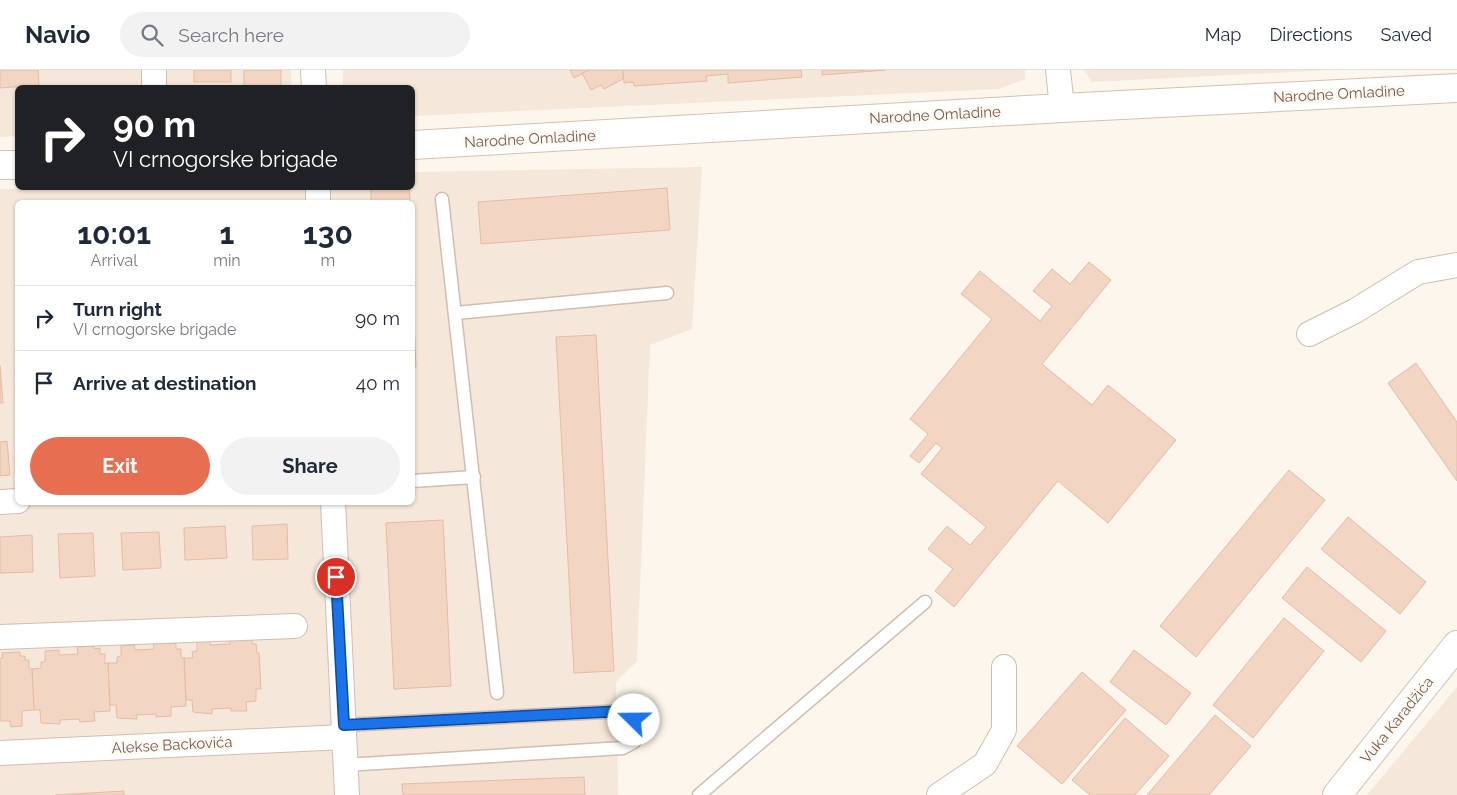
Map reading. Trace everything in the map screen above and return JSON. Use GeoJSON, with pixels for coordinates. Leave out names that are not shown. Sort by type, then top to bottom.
{"type":"FeatureCollection","features":[{"type":"Feature","properties":{"kind":"street"},"geometry":{"type":"LineString","coordinates":[[154,70],[154,85]]}},
{"type":"Feature","properties":{"kind":"street"},"geometry":{"type":"LineString","coordinates":[[313,70],[314,85]]}},
{"type":"Feature","properties":{"kind":"street"},"geometry":{"type":"LineString","coordinates":[[1058,70],[1062,108]]}},
{"type":"Feature","properties":{"kind":"street","name":"Narodne Omladine"},"geometry":{"type":"LineString","coordinates":[[415,145],[1062,108],[1457,88]]}},
{"type":"Feature","properties":{"kind":"street"},"geometry":{"type":"LineString","coordinates":[[0,166],[15,165]]}},
{"type":"Feature","properties":{"kind":"street"},"geometry":{"type":"LineString","coordinates":[[1308,334],[1355,310],[1418,272],[1457,265]]}},
{"type":"Feature","properties":{"kind":"street"},"geometry":{"type":"LineString","coordinates":[[0,502],[15,501]]}},
{"type":"Feature","properties":{"kind":"street"},"geometry":{"type":"LineString","coordinates":[[333,505],[347,795]]}},
{"type":"Feature","properties":{"kind":"street"},"geometry":{"type":"LineString","coordinates":[[0,637],[296,626]]}},
{"type":"Feature","properties":{"kind":"street","name":"Vuka Karadžića"},"geometry":{"type":"LineString","coordinates":[[1337,795],[1457,645]]}},
{"type":"Feature","properties":{"kind":"street"},"geometry":{"type":"LineString","coordinates":[[939,795],[985,764],[1004,730],[1004,667]]}},
{"type":"Feature","properties":{"kind":"street","name":"Alekse Backovića"},"geometry":{"type":"LineString","coordinates":[[0,753],[344,731]]}},
{"type":"Feature","properties":{"kind":"lane"},"geometry":{"type":"LineString","coordinates":[[442,199],[497,693]]}},
{"type":"Feature","properties":{"kind":"lane"},"geometry":{"type":"LineString","coordinates":[[456,313],[667,293]]}},
{"type":"Feature","properties":{"kind":"lane"},"geometry":{"type":"LineString","coordinates":[[415,481],[474,477]]}},
{"type":"Feature","properties":{"kind":"lane"},"geometry":{"type":"LineString","coordinates":[[699,795],[925,602]]}},
{"type":"Feature","properties":{"kind":"lane"},"geometry":{"type":"LineString","coordinates":[[344,731],[624,711],[631,714],[634,720],[634,742],[622,748],[346,765]]}},
{"type":"Feature","properties":{"kind":"shaded area"},"geometry":{"type":"Polygon","coordinates":[[[0,70],[291,70],[292,85],[15,85],[15,136],[0,137],[0,70]]]}},
{"type":"Feature","properties":{"kind":"shaded area"},"geometry":{"type":"Polygon","coordinates":[[[343,70],[1025,70],[1025,79],[999,89],[415,116],[415,85],[343,85],[343,70]]]}},
{"type":"Feature","properties":{"kind":"shaded area"},"geometry":{"type":"Polygon","coordinates":[[[1084,70],[1333,70],[1092,82],[1084,70]]]}},
{"type":"Feature","properties":{"kind":"shaded area"},"geometry":{"type":"Polygon","coordinates":[[[702,167],[692,329],[650,345],[637,661],[616,682],[618,795],[0,795],[0,189],[415,190],[415,172],[702,167]]]}},
{"type":"Feature","properties":{"kind":"shaded area"},"geometry":{"type":"Polygon","coordinates":[[[1457,687],[1457,795],[1367,795],[1457,687]]]}},
{"type":"Feature","properties":{"kind":"building"},"geometry":{"type":"Polygon","coordinates":[[[0,70],[38,70],[39,85],[15,85],[15,87],[0,88],[0,70]]]}},
{"type":"Feature","properties":{"kind":"building"},"geometry":{"type":"Polygon","coordinates":[[[194,70],[231,70],[231,82],[194,82],[194,70]]]}},
{"type":"Feature","properties":{"kind":"building"},"geometry":{"type":"Polygon","coordinates":[[[244,70],[281,70],[281,85],[244,85],[244,70]]]}},
{"type":"Feature","properties":{"kind":"building"},"geometry":{"type":"Polygon","coordinates":[[[570,70],[590,70],[574,78],[570,70]]]}},
{"type":"Feature","properties":{"kind":"building"},"geometry":{"type":"Polygon","coordinates":[[[590,70],[623,70],[623,79],[604,89],[601,85],[591,90],[582,73],[590,70]]]}},
{"type":"Feature","properties":{"kind":"building"},"geometry":{"type":"Polygon","coordinates":[[[623,70],[801,70],[802,77],[728,83],[728,74],[706,76],[707,81],[634,86],[633,82],[624,83],[623,70]]]}},
{"type":"Feature","properties":{"kind":"building"},"geometry":{"type":"Polygon","coordinates":[[[822,70],[886,70],[822,75],[822,70]]]}},
{"type":"Feature","properties":{"kind":"building"},"geometry":{"type":"Polygon","coordinates":[[[667,188],[670,230],[481,244],[478,202],[667,188]]]}},
{"type":"Feature","properties":{"kind":"building"},"geometry":{"type":"Polygon","coordinates":[[[371,190],[409,190],[410,200],[371,200],[371,190]]]}},
{"type":"Feature","properties":{"kind":"building"},"geometry":{"type":"Polygon","coordinates":[[[1089,262],[1111,280],[1042,364],[1092,405],[1108,385],[1176,440],[1108,523],[1058,481],[954,607],[935,591],[953,569],[928,549],[947,526],[970,545],[986,527],[921,474],[942,448],[936,443],[919,463],[910,456],[928,434],[910,419],[992,319],[961,294],[980,271],[1040,321],[1052,306],[1033,291],[1052,269],[1070,284],[1089,262]]]}},
{"type":"Feature","properties":{"kind":"building"},"geometry":{"type":"Polygon","coordinates":[[[596,335],[614,671],[574,673],[556,337],[596,335]]]}},
{"type":"Feature","properties":{"kind":"building"},"geometry":{"type":"Polygon","coordinates":[[[1416,363],[1457,422],[1457,481],[1388,383],[1416,363]]]}},
{"type":"Feature","properties":{"kind":"building"},"geometry":{"type":"Polygon","coordinates":[[[0,366],[3,403],[0,403],[0,366]]]}},
{"type":"Feature","properties":{"kind":"building"},"geometry":{"type":"Polygon","coordinates":[[[7,441],[10,475],[0,476],[0,442],[7,441]]]}},
{"type":"Feature","properties":{"kind":"building"},"geometry":{"type":"Polygon","coordinates":[[[1289,470],[1325,500],[1196,657],[1160,626],[1289,470]]]}},
{"type":"Feature","properties":{"kind":"building"},"geometry":{"type":"Polygon","coordinates":[[[1348,517],[1426,582],[1400,614],[1321,549],[1348,517]]]}},
{"type":"Feature","properties":{"kind":"building"},"geometry":{"type":"Polygon","coordinates":[[[443,520],[451,686],[394,689],[386,523],[443,520]]]}},
{"type":"Feature","properties":{"kind":"building"},"geometry":{"type":"Polygon","coordinates":[[[287,524],[288,559],[253,560],[252,526],[287,524]]]}},
{"type":"Feature","properties":{"kind":"building"},"geometry":{"type":"Polygon","coordinates":[[[225,526],[227,558],[185,560],[184,528],[225,526]]]}},
{"type":"Feature","properties":{"kind":"building"},"geometry":{"type":"Polygon","coordinates":[[[159,532],[161,568],[123,570],[121,533],[159,532]]]}},
{"type":"Feature","properties":{"kind":"building"},"geometry":{"type":"Polygon","coordinates":[[[93,533],[95,576],[60,578],[58,534],[93,533]]]}},
{"type":"Feature","properties":{"kind":"building"},"geometry":{"type":"Polygon","coordinates":[[[32,535],[33,572],[0,573],[0,537],[32,535]]]}},
{"type":"Feature","properties":{"kind":"building"},"geometry":{"type":"Polygon","coordinates":[[[1307,567],[1386,631],[1361,662],[1282,598],[1307,567]]]}},
{"type":"Feature","properties":{"kind":"building"},"geometry":{"type":"Polygon","coordinates":[[[1284,618],[1324,651],[1253,738],[1213,705],[1284,618]]]}},
{"type":"Feature","properties":{"kind":"building"},"geometry":{"type":"Polygon","coordinates":[[[229,637],[252,638],[252,644],[256,644],[257,653],[259,653],[261,689],[256,689],[256,701],[246,702],[247,711],[231,711],[231,708],[212,709],[212,714],[193,712],[192,700],[186,700],[184,658],[193,658],[192,652],[197,651],[197,641],[210,640],[210,645],[230,644],[229,637]]]}},
{"type":"Feature","properties":{"kind":"building"},"geometry":{"type":"Polygon","coordinates":[[[170,641],[170,644],[176,643],[176,649],[181,649],[181,658],[184,658],[186,706],[171,707],[171,716],[156,717],[156,714],[136,715],[137,719],[117,718],[116,705],[110,705],[108,663],[117,663],[117,657],[121,656],[121,646],[134,645],[135,650],[154,649],[153,642],[170,641]]]}},
{"type":"Feature","properties":{"kind":"building"},"geometry":{"type":"Polygon","coordinates":[[[94,646],[94,649],[100,648],[100,654],[105,654],[105,664],[108,663],[110,711],[94,712],[95,721],[80,722],[79,719],[60,720],[60,724],[41,723],[40,710],[34,710],[32,669],[41,668],[41,662],[45,662],[45,651],[59,650],[59,655],[78,654],[77,647],[94,646]]]}},
{"type":"Feature","properties":{"kind":"building"},"geometry":{"type":"Polygon","coordinates":[[[1134,650],[1191,693],[1166,725],[1110,682],[1134,650]]]}},
{"type":"Feature","properties":{"kind":"building"},"geometry":{"type":"Polygon","coordinates":[[[20,652],[20,656],[25,656],[25,660],[29,660],[29,669],[32,669],[34,710],[22,711],[22,726],[11,727],[10,721],[0,721],[0,658],[3,658],[2,653],[20,652]]]}},
{"type":"Feature","properties":{"kind":"building"},"geometry":{"type":"Polygon","coordinates":[[[1082,672],[1126,710],[1062,784],[1017,746],[1082,672]]]}},
{"type":"Feature","properties":{"kind":"building"},"geometry":{"type":"Polygon","coordinates":[[[1215,715],[1251,746],[1209,795],[1147,795],[1215,715]]]}},
{"type":"Feature","properties":{"kind":"building"},"geometry":{"type":"Polygon","coordinates":[[[1125,718],[1169,756],[1135,795],[1090,795],[1072,780],[1125,718]]]}},
{"type":"Feature","properties":{"kind":"building"},"geometry":{"type":"Polygon","coordinates":[[[584,777],[585,795],[403,795],[402,784],[584,777]]]}},
{"type":"Feature","properties":{"kind":"building"},"geometry":{"type":"Polygon","coordinates":[[[124,791],[124,795],[55,795],[124,791]]]}},
{"type":"Feature","properties":{"kind":"route"},"geometry":{"type":"LineString","coordinates":[[336,577],[344,725],[624,711],[631,714],[634,720]]}}]}
